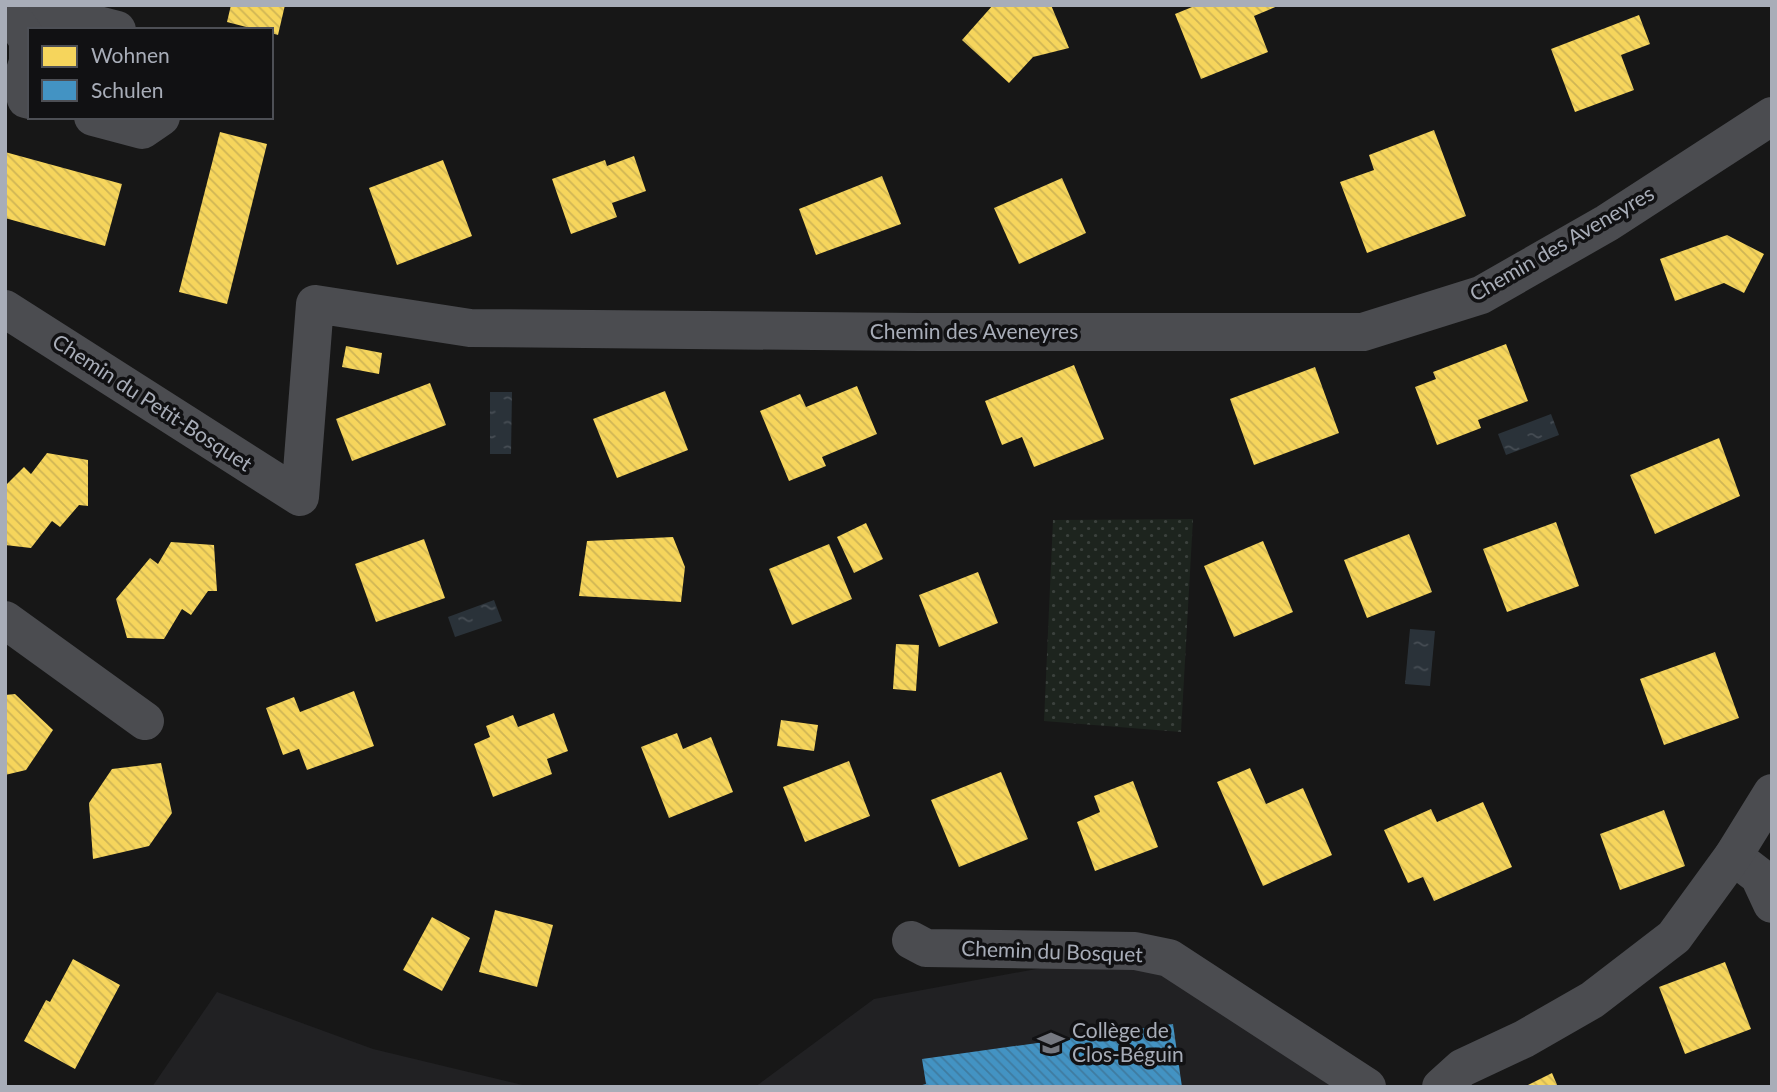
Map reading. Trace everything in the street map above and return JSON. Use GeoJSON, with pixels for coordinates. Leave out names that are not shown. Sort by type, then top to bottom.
{"type":"FeatureCollection","features":[{"type":"Feature","properties":{"kind":"street"},"geometry":{"type":"LineString","coordinates":[[21,5],[109,28]]}},
{"type":"Feature","properties":{"kind":"street"},"geometry":{"type":"LineString","coordinates":[[5,7],[28,40],[28,62],[21,83],[28,100]]}},
{"type":"Feature","properties":{"kind":"street","name":"Chemin des Aveneyres"},"geometry":{"type":"LineString","coordinates":[[300,497],[315,304],[470,328],[1363,332],[1481,295],[1607,223],[1772,116]]}},
{"type":"Feature","properties":{"kind":"street"},"geometry":{"type":"LineString","coordinates":[[100,119],[142,131],[158,119]]}},
{"type":"Feature","properties":{"kind":"street","name":"Chemin du Petit-Bosquet"},"geometry":{"type":"LineString","coordinates":[[5,309],[300,497]]}},
{"type":"Feature","properties":{"kind":"street"},"geometry":{"type":"LineString","coordinates":[[5,620],[145,721]]}},
{"type":"Feature","properties":{"kind":"street"},"geometry":{"type":"LineString","coordinates":[[1441,1087],[1462,1068],[1524,1039],[1592,1000],[1674,937],[1732,856],[1772,793]]}},
{"type":"Feature","properties":{"kind":"street"},"geometry":{"type":"LineString","coordinates":[[1732,856],[1759,876],[1772,904]]}},
{"type":"Feature","properties":{"kind":"street","name":"Chemin du Bosquet"},"geometry":{"type":"LineString","coordinates":[[911,940],[926,948],[1135,951],[1169,958],[1367,1087]]}},
{"type":"Feature","properties":{"kind":"shaded area"},"geometry":{"type":"Polygon","coordinates":[[[1193,519],[1181,732],[1044,721],[1053,520],[1193,519]]]}},
{"type":"Feature","properties":{"kind":"shaded area","name":"Collège de Clos-Béguin"},"geometry":{"type":"Polygon","coordinates":[[[1101,957],[1160,969],[1363,1087],[755,1087],[874,999],[1101,957]]]}},
{"type":"Feature","properties":{"kind":"shaded area"},"geometry":{"type":"Polygon","coordinates":[[[217,992],[373,1049],[531,1087],[152,1087],[217,992]]]}},
{"type":"Feature","properties":{"kind":"water"},"geometry":{"type":"Polygon","coordinates":[[[490,392],[512,392],[511,454],[490,454],[490,392]]]}},
{"type":"Feature","properties":{"kind":"water"},"geometry":{"type":"Polygon","coordinates":[[[1551,414],[1559,435],[1506,455],[1498,434],[1551,414]]]}},
{"type":"Feature","properties":{"kind":"water"},"geometry":{"type":"Polygon","coordinates":[[[494,600],[502,621],[455,637],[448,617],[494,600]]]}},
{"type":"Feature","properties":{"kind":"water"},"geometry":{"type":"Polygon","coordinates":[[[1410,629],[1435,631],[1430,686],[1405,684],[1410,629]]]}},
{"type":"Feature","properties":{"kind":"building: Wohnen"},"geometry":{"type":"Polygon","coordinates":[[[231,5],[285,5],[278,35],[273,34],[273,28],[250,28],[227,22],[231,5]]]}},
{"type":"Feature","properties":{"kind":"building: Wohnen"},"geometry":{"type":"Polygon","coordinates":[[[993,5],[1051,5],[1069,48],[1033,57],[1009,83],[962,40],[993,5]]]}},
{"type":"Feature","properties":{"kind":"building: Wohnen"},"geometry":{"type":"Polygon","coordinates":[[[1197,5],[1280,5],[1254,16],[1268,52],[1201,79],[1175,14],[1197,5]]]}},
{"type":"Feature","properties":{"kind":"building: Wohnen"},"geometry":{"type":"Polygon","coordinates":[[[1639,15],[1650,44],[1621,55],[1634,90],[1575,112],[1551,49],[1639,15]]]}},
{"type":"Feature","properties":{"kind":"building: Wohnen"},"geometry":{"type":"Polygon","coordinates":[[[1434,130],[1466,216],[1367,253],[1340,182],[1374,170],[1369,155],[1434,130]]]}},
{"type":"Feature","properties":{"kind":"building: Wohnen"},"geometry":{"type":"Polygon","coordinates":[[[220,132],[267,144],[227,304],[179,292],[220,132]]]}},
{"type":"Feature","properties":{"kind":"building: Wohnen"},"geometry":{"type":"Polygon","coordinates":[[[5,152],[122,184],[105,246],[5,218],[5,152]]]}},
{"type":"Feature","properties":{"kind":"building: Wohnen"},"geometry":{"type":"Polygon","coordinates":[[[634,156],[646,191],[612,203],[617,217],[571,234],[552,179],[605,160],[607,166],[634,156]]]}},
{"type":"Feature","properties":{"kind":"building: Wohnen"},"geometry":{"type":"Polygon","coordinates":[[[443,160],[472,236],[397,265],[369,188],[443,160]]]}},
{"type":"Feature","properties":{"kind":"building: Wohnen"},"geometry":{"type":"Polygon","coordinates":[[[882,176],[901,224],[816,255],[799,209],[882,176]]]}},
{"type":"Feature","properties":{"kind":"building: Wohnen"},"geometry":{"type":"Polygon","coordinates":[[[1062,178],[1086,233],[1019,264],[994,208],[1062,178]]]}},
{"type":"Feature","properties":{"kind":"building: Wohnen"},"geometry":{"type":"Polygon","coordinates":[[[1727,235],[1764,254],[1744,293],[1724,283],[1675,301],[1660,259],[1727,235]]]}},
{"type":"Feature","properties":{"kind":"building: Wohnen"},"geometry":{"type":"Polygon","coordinates":[[[1506,344],[1528,401],[1478,420],[1481,428],[1437,445],[1415,387],[1436,379],[1433,372],[1506,344]]]}},
{"type":"Feature","properties":{"kind":"building: Wohnen"},"geometry":{"type":"Polygon","coordinates":[[[346,346],[382,353],[379,374],[342,367],[346,346]]]}},
{"type":"Feature","properties":{"kind":"building: Wohnen"},"geometry":{"type":"Polygon","coordinates":[[[1074,365],[1104,439],[1034,467],[1022,437],[1002,445],[985,401],[1074,365]]]}},
{"type":"Feature","properties":{"kind":"building: Wohnen"},"geometry":{"type":"Polygon","coordinates":[[[1315,367],[1339,433],[1254,465],[1230,399],[1315,367]]]}},
{"type":"Feature","properties":{"kind":"building: Wohnen"},"geometry":{"type":"Polygon","coordinates":[[[430,383],[446,425],[352,461],[336,419],[430,383]]]}},
{"type":"Feature","properties":{"kind":"building: Wohnen"},"geometry":{"type":"Polygon","coordinates":[[[857,386],[877,434],[822,457],[826,466],[789,481],[760,411],[800,394],[806,407],[857,386]]]}},
{"type":"Feature","properties":{"kind":"building: Wohnen"},"geometry":{"type":"Polygon","coordinates":[[[665,391],[688,450],[617,478],[593,419],[665,391]]]}},
{"type":"Feature","properties":{"kind":"building: Wohnen"},"geometry":{"type":"Polygon","coordinates":[[[1719,438],[1740,496],[1655,534],[1630,475],[1719,438]]]}},
{"type":"Feature","properties":{"kind":"building: Wohnen"},"geometry":{"type":"Polygon","coordinates":[[[47,453],[88,460],[88,506],[79,505],[60,527],[52,521],[31,548],[5,545],[5,486],[24,467],[31,474],[47,453]]]}},
{"type":"Feature","properties":{"kind":"building: Wohnen"},"geometry":{"type":"Polygon","coordinates":[[[1556,522],[1579,586],[1507,612],[1483,549],[1556,522]]]}},
{"type":"Feature","properties":{"kind":"building: Wohnen"},"geometry":{"type":"Polygon","coordinates":[[[866,523],[883,559],[854,573],[837,537],[866,523]]]}},
{"type":"Feature","properties":{"kind":"building: Wohnen"},"geometry":{"type":"Polygon","coordinates":[[[1409,534],[1432,592],[1367,618],[1344,560],[1409,534]]]}},
{"type":"Feature","properties":{"kind":"building: Wohnen"},"geometry":{"type":"Polygon","coordinates":[[[673,537],[685,567],[681,602],[579,596],[587,541],[673,537]]]}},
{"type":"Feature","properties":{"kind":"building: Wohnen"},"geometry":{"type":"Polygon","coordinates":[[[424,539],[445,598],[376,622],[355,564],[424,539]]]}},
{"type":"Feature","properties":{"kind":"building: Wohnen"},"geometry":{"type":"Polygon","coordinates":[[[1263,541],[1293,612],[1234,637],[1204,566],[1263,541]]]}},
{"type":"Feature","properties":{"kind":"building: Wohnen"},"geometry":{"type":"Polygon","coordinates":[[[171,542],[214,545],[217,591],[208,591],[191,615],[182,609],[164,639],[127,638],[116,599],[150,558],[158,564],[171,542]]]}},
{"type":"Feature","properties":{"kind":"building: Wohnen"},"geometry":{"type":"Polygon","coordinates":[[[829,544],[852,599],[792,625],[769,569],[829,544]]]}},
{"type":"Feature","properties":{"kind":"building: Wohnen"},"geometry":{"type":"Polygon","coordinates":[[[978,572],[998,623],[939,647],[919,595],[978,572]]]}},
{"type":"Feature","properties":{"kind":"building: Wohnen"},"geometry":{"type":"Polygon","coordinates":[[[896,644],[919,645],[916,691],[893,689],[896,644]]]}},
{"type":"Feature","properties":{"kind":"building: Wohnen"},"geometry":{"type":"Polygon","coordinates":[[[1715,652],[1739,718],[1664,745],[1640,679],[1715,652]]]}},
{"type":"Feature","properties":{"kind":"building: Wohnen"},"geometry":{"type":"Polygon","coordinates":[[[354,691],[374,746],[307,770],[299,749],[283,755],[266,708],[294,697],[300,712],[354,691]]]}},
{"type":"Feature","properties":{"kind":"building: Wohnen"},"geometry":{"type":"Polygon","coordinates":[[[15,694],[53,730],[26,770],[5,775],[5,695],[15,694]]]}},
{"type":"Feature","properties":{"kind":"building: Wohnen"},"geometry":{"type":"Polygon","coordinates":[[[554,713],[568,751],[547,759],[552,774],[493,797],[474,744],[490,737],[486,726],[513,715],[518,727],[554,713]]]}},
{"type":"Feature","properties":{"kind":"building: Wohnen"},"geometry":{"type":"Polygon","coordinates":[[[781,720],[818,725],[814,751],[777,746],[781,720]]]}},
{"type":"Feature","properties":{"kind":"building: Wohnen"},"geometry":{"type":"Polygon","coordinates":[[[677,733],[683,749],[711,737],[733,792],[669,818],[641,747],[677,733]]]}},
{"type":"Feature","properties":{"kind":"building: Wohnen"},"geometry":{"type":"Polygon","coordinates":[[[849,761],[870,816],[805,842],[783,787],[849,761]]]}},
{"type":"Feature","properties":{"kind":"building: Wohnen"},"geometry":{"type":"Polygon","coordinates":[[[161,763],[172,813],[149,846],[93,859],[89,803],[112,769],[161,763]]]}},
{"type":"Feature","properties":{"kind":"building: Wohnen"},"geometry":{"type":"Polygon","coordinates":[[[1250,768],[1266,804],[1303,788],[1332,855],[1263,886],[1217,782],[1250,768]]]}},
{"type":"Feature","properties":{"kind":"building: Wohnen"},"geometry":{"type":"Polygon","coordinates":[[[1001,772],[1028,839],[959,867],[931,800],[1001,772]]]}},
{"type":"Feature","properties":{"kind":"building: Wohnen"},"geometry":{"type":"Polygon","coordinates":[[[1133,781],[1158,847],[1095,871],[1077,822],[1100,812],[1094,796],[1133,781]]]}},
{"type":"Feature","properties":{"kind":"building: Wohnen"},"geometry":{"type":"Polygon","coordinates":[[[1483,802],[1512,867],[1434,901],[1423,877],[1408,883],[1384,830],[1431,809],[1437,822],[1483,802]]]}},
{"type":"Feature","properties":{"kind":"building: Wohnen"},"geometry":{"type":"Polygon","coordinates":[[[1664,810],[1685,866],[1620,890],[1600,834],[1664,810]]]}},
{"type":"Feature","properties":{"kind":"building: Wohnen"},"geometry":{"type":"Polygon","coordinates":[[[495,910],[553,925],[537,987],[479,972],[495,910]]]}},
{"type":"Feature","properties":{"kind":"building: Wohnen"},"geometry":{"type":"Polygon","coordinates":[[[432,917],[470,938],[442,991],[403,970],[432,917]]]}},
{"type":"Feature","properties":{"kind":"building: Wohnen"},"geometry":{"type":"Polygon","coordinates":[[[73,959],[120,985],[75,1069],[24,1041],[46,1000],[50,1002],[73,959]]]}},
{"type":"Feature","properties":{"kind":"building: Wohnen"},"geometry":{"type":"Polygon","coordinates":[[[1725,962],[1751,1029],[1685,1054],[1659,987],[1725,962]]]}},
{"type":"Feature","properties":{"kind":"building: Wohnen"},"geometry":{"type":"Polygon","coordinates":[[[1552,1073],[1558,1087],[1524,1087],[1552,1073]]]}},
{"type":"Feature","properties":{"kind":"building: Schulen"},"geometry":{"type":"Polygon","coordinates":[[[1173,1024],[1182,1087],[915,1087],[926,1084],[922,1059],[1173,1024]]]}},
{"type":"Feature","properties":{"kind":"place","name":"Collège de Clos-Béguin"},"geometry":{"type":"Point","coordinates":[1051,1043]}}]}
